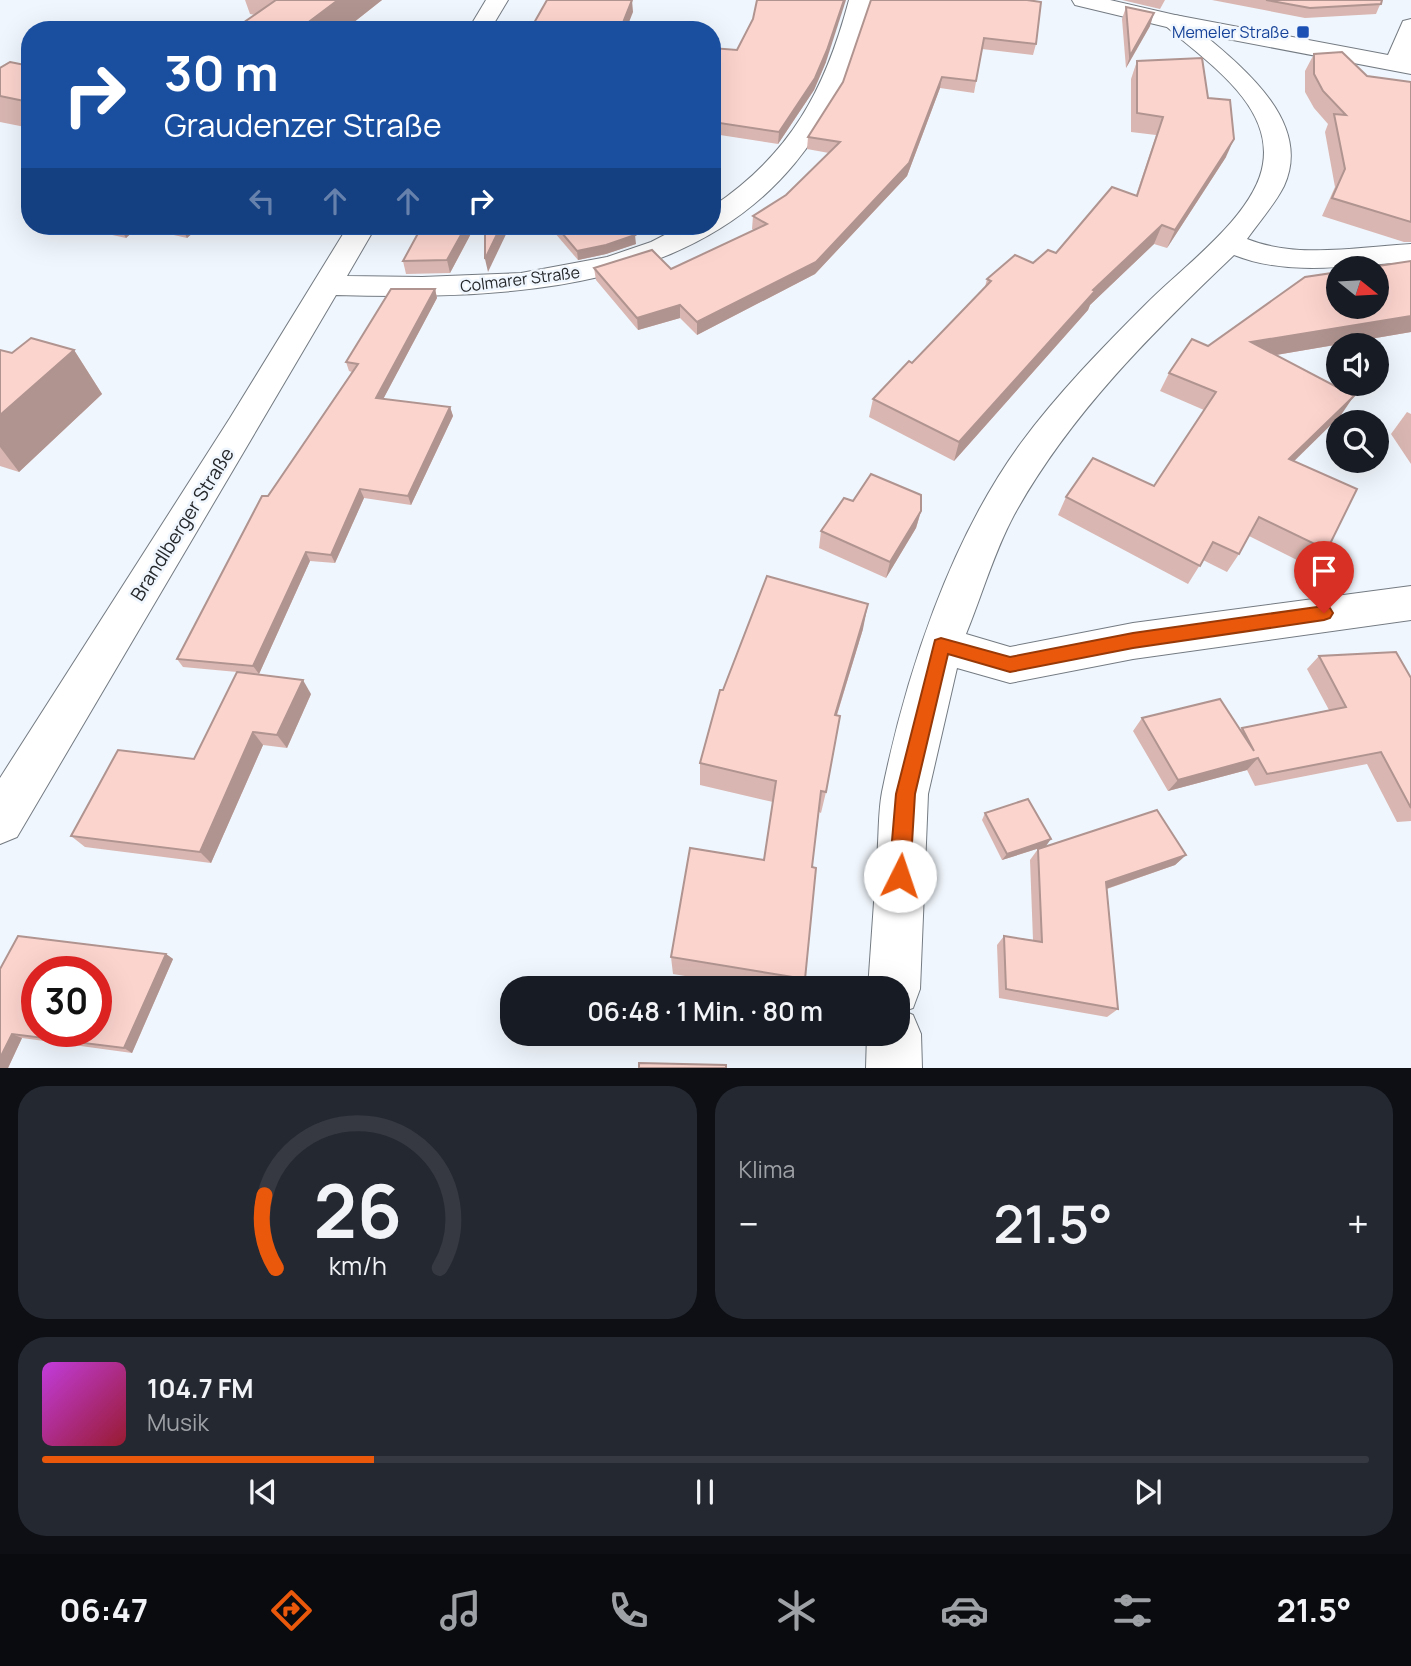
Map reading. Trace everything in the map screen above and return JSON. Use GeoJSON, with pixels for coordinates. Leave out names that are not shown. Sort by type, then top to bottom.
{"type":"FeatureCollection","features":[{"type":"Feature","properties":{"kind":"street"},"geometry":{"type":"LineString","coordinates":[[484,21],[497,0]]}},
{"type":"Feature","properties":{"kind":"street"},"geometry":{"type":"LineString","coordinates":[[721,213],[770,178],[797,149],[820,110],[839,69],[860,0]]}},
{"type":"Feature","properties":{"kind":"street"},"geometry":{"type":"LineString","coordinates":[[1083,0],[1175,22],[1404,66],[1411,26]]}},
{"type":"Feature","properties":{"kind":"street"},"geometry":{"type":"LineString","coordinates":[[895,976],[905,794],[941,645],[995,514],[1034,452],[1090,382],[1160,308],[1230,243],[1270,187],[1277,163],[1276,137],[1267,114],[1247,86],[1175,22]]}},
{"type":"Feature","properties":{"kind":"street","name":"Brandlberger Straße"},"geometry":{"type":"LineString","coordinates":[[0,821],[357,235]]}},
{"type":"Feature","properties":{"kind":"street","name":"Colmarer Straße"},"geometry":{"type":"LineString","coordinates":[[327,285],[431,288],[561,278],[622,261],[683,235]]}},
{"type":"Feature","properties":{"kind":"street"},"geometry":{"type":"LineString","coordinates":[[1230,243],[1260,255],[1293,259],[1411,253]]}},
{"type":"Feature","properties":{"kind":"street"},"geometry":{"type":"LineString","coordinates":[[941,645],[1010,665],[1133,641],[1411,603]]}},
{"type":"Feature","properties":{"kind":"street"},"geometry":{"type":"LineString","coordinates":[[894,1046],[894,1068]]}},
{"type":"Feature","properties":{"kind":"building"},"geometry":{"type":"Polygon","coordinates":[[[276,0],[338,0],[310,21],[246,21],[276,0]]]}},
{"type":"Feature","properties":{"kind":"building"},"geometry":{"type":"Polygon","coordinates":[[[547,0],[632,0],[624,21],[535,21],[547,0]]]}},
{"type":"Feature","properties":{"kind":"building"},"geometry":{"type":"Polygon","coordinates":[[[757,0],[844,0],[815,78],[779,132],[721,123],[721,49],[737,50],[753,19],[757,0]]]}},
{"type":"Feature","properties":{"kind":"building"},"geometry":{"type":"Polygon","coordinates":[[[871,0],[1041,2],[1036,44],[984,38],[976,81],[942,77],[909,163],[816,262],[697,322],[680,305],[637,318],[594,268],[652,250],[671,269],[767,224],[753,216],[786,195],[840,142],[808,137],[843,82],[871,0]]]}},
{"type":"Feature","properties":{"kind":"building"},"geometry":{"type":"Polygon","coordinates":[[[1266,0],[1382,0],[1381,4],[1310,8],[1266,0]]]}},
{"type":"Feature","properties":{"kind":"building"},"geometry":{"type":"Polygon","coordinates":[[[1126,7],[1154,13],[1130,56],[1126,7]]]}},
{"type":"Feature","properties":{"kind":"building"},"geometry":{"type":"Polygon","coordinates":[[[1342,52],[1367,76],[1411,82],[1411,222],[1332,198],[1345,169],[1334,114],[1346,115],[1323,91],[1314,74],[1314,54],[1342,52]]]}},
{"type":"Feature","properties":{"kind":"building"},"geometry":{"type":"Polygon","coordinates":[[[1202,58],[1208,98],[1230,100],[1234,139],[1175,230],[1162,225],[1093,290],[1095,291],[959,442],[873,399],[909,361],[912,363],[991,281],[987,279],[1015,255],[1033,263],[1048,250],[1056,253],[1112,187],[1137,196],[1163,117],[1137,113],[1137,61],[1202,58]]]}},
{"type":"Feature","properties":{"kind":"building"},"geometry":{"type":"Polygon","coordinates":[[[10,62],[21,64],[21,100],[0,96],[0,68],[10,62]]]}},
{"type":"Feature","properties":{"kind":"building"},"geometry":{"type":"Polygon","coordinates":[[[417,235],[461,235],[447,260],[403,261],[417,235]]]}},
{"type":"Feature","properties":{"kind":"building"},"geometry":{"type":"Polygon","coordinates":[[[485,235],[497,235],[485,259],[485,235]]]}},
{"type":"Feature","properties":{"kind":"building"},"geometry":{"type":"Polygon","coordinates":[[[564,235],[635,235],[606,245],[577,251],[564,235]]]}},
{"type":"Feature","properties":{"kind":"building"},"geometry":{"type":"Polygon","coordinates":[[[1411,261],[1411,316],[1251,342],[1326,381],[1326,396],[1354,396],[1340,410],[1326,410],[1326,423],[1289,459],[1357,489],[1327,550],[1259,517],[1239,554],[1213,542],[1200,566],[1066,497],[1093,458],[1154,486],[1216,392],[1169,373],[1192,339],[1208,346],[1305,277],[1326,274],[1326,319],[1389,319],[1390,264],[1411,261]]]}},
{"type":"Feature","properties":{"kind":"building"},"geometry":{"type":"Polygon","coordinates":[[[391,289],[435,289],[376,398],[450,407],[408,496],[360,489],[331,555],[306,552],[253,666],[177,659],[262,496],[268,496],[358,364],[346,362],[391,289]]]}},
{"type":"Feature","properties":{"kind":"building"},"geometry":{"type":"Polygon","coordinates":[[[31,338],[74,350],[0,415],[0,350],[12,353],[31,338]]]}},
{"type":"Feature","properties":{"kind":"building"},"geometry":{"type":"Polygon","coordinates":[[[871,474],[921,495],[921,511],[890,562],[821,531],[844,498],[853,501],[871,474]]]}},
{"type":"Feature","properties":{"kind":"building"},"geometry":{"type":"Polygon","coordinates":[[[767,576],[868,604],[835,715],[840,716],[826,792],[821,791],[812,867],[816,868],[805,976],[787,976],[671,957],[690,848],[764,860],[776,781],[700,763],[720,690],[723,690],[767,576]]]}},
{"type":"Feature","properties":{"kind":"building"},"geometry":{"type":"Polygon","coordinates":[[[1396,652],[1411,678],[1411,808],[1381,752],[1267,774],[1258,758],[1178,780],[1142,718],[1220,699],[1254,751],[1242,728],[1346,707],[1319,656],[1396,652]]]}},
{"type":"Feature","properties":{"kind":"building"},"geometry":{"type":"Polygon","coordinates":[[[237,672],[303,680],[277,735],[253,732],[200,852],[71,836],[118,750],[194,759],[237,672]]]}},
{"type":"Feature","properties":{"kind":"building"},"geometry":{"type":"Polygon","coordinates":[[[1028,799],[1051,839],[1007,854],[985,813],[1028,799]]]}},
{"type":"Feature","properties":{"kind":"building"},"geometry":{"type":"Polygon","coordinates":[[[1157,810],[1186,855],[1106,882],[1118,1009],[1006,989],[1004,936],[1042,942],[1038,849],[1157,810]]]}},
{"type":"Feature","properties":{"kind":"building"},"geometry":{"type":"Polygon","coordinates":[[[18,936],[166,954],[124,1048],[112,1046],[112,956],[21,956],[21,1035],[12,1034],[0,1058],[0,969],[18,936]]]}},
{"type":"Feature","properties":{"kind":"building"},"geometry":{"type":"Polygon","coordinates":[[[639,1063],[726,1065],[726,1068],[639,1068],[639,1063]]]}},
{"type":"Feature","properties":{"kind":"place","name":"Memeler Straße"},"geometry":{"type":"Point","coordinates":[1303,32]}},
{"type":"Feature","properties":{"kind":"route"},"geometry":{"type":"LineString","coordinates":[[900,876],[905,794],[941,645],[1010,665],[1133,641],[1324,613]]}}]}
